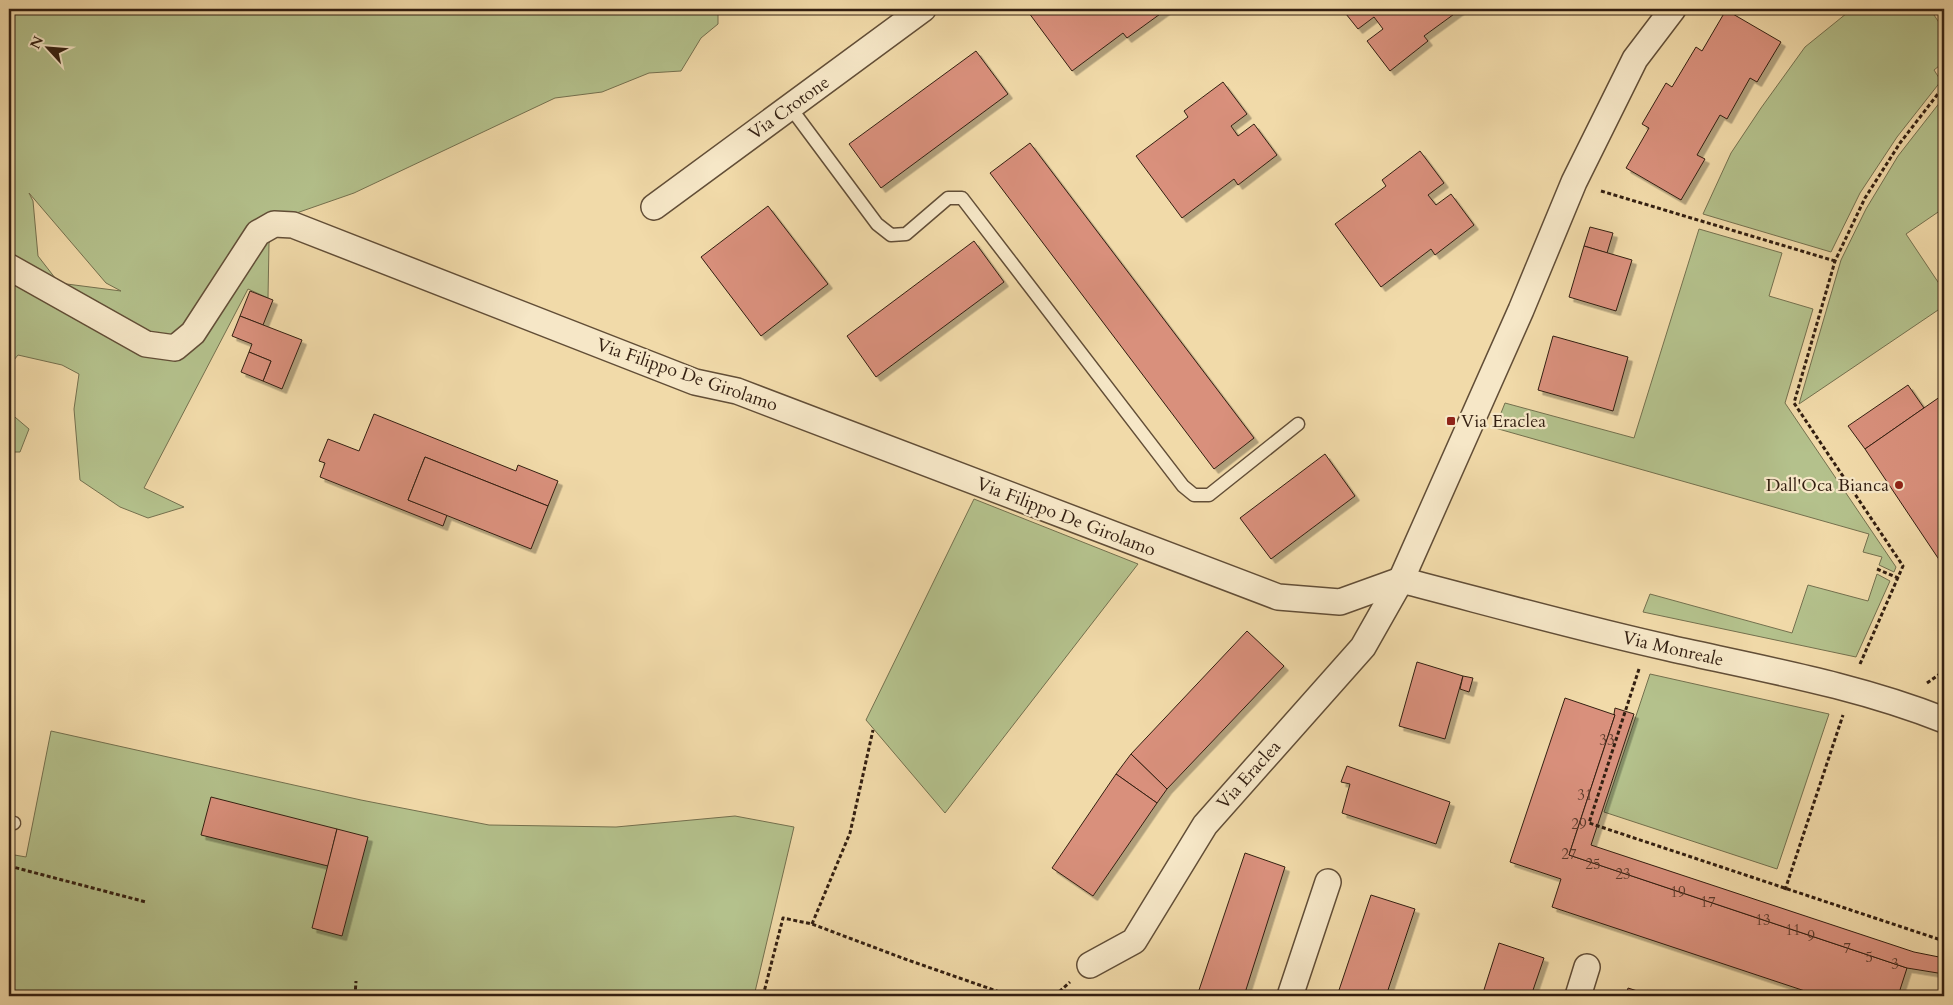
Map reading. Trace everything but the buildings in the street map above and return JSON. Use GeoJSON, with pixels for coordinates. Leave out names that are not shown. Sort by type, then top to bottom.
{"type":"FeatureCollection","features":[{"type":"Feature","properties":{"kind":"street","name":"Via Crotone"},"geometry":{"type":"LineString","coordinates":[[654,207],[923,9]]}},
{"type":"Feature","properties":{"kind":"street","name":"Via Eraclea"},"geometry":{"type":"LineString","coordinates":[[1090,965],[1134,941],[1205,825],[1363,646],[1401,580],[1521,310],[1574,182],[1635,59],[1673,9]]}},
{"type":"Feature","properties":{"kind":"street","name":"Via Filippo De Girolamo"},"geometry":{"type":"LineString","coordinates":[[9,267],[146,344],[175,348],[193,333],[258,233],[274,224],[294,225],[695,382],[737,391],[1278,597],[1340,602],[1401,580]]}},
{"type":"Feature","properties":{"kind":"street","name":"Via Monreale"},"geometry":{"type":"LineString","coordinates":[[1401,580],[1617,637],[1859,691],[1904,704],[1944,720]]}},
{"type":"Feature","properties":{"kind":"street"},"geometry":{"type":"LineString","coordinates":[[1290,996],[1328,882]]}},
{"type":"Feature","properties":{"kind":"street"},"geometry":{"type":"LineString","coordinates":[[1578,996],[1587,967]]}},
{"type":"Feature","properties":{"kind":"lane"},"geometry":{"type":"LineString","coordinates":[[790,107],[877,224],[891,235],[906,234],[948,198],[962,198],[1183,486],[1194,495],[1209,495],[1298,424]]}},
{"type":"Feature","properties":{"kind":"path"},"geometry":{"type":"LineString","coordinates":[[1942,9],[1940,10],[1944,17]]}},
{"type":"Feature","properties":{"kind":"path"},"geometry":{"type":"LineString","coordinates":[[1860,664],[1903,566],[1794,403],[1835,261],[1865,198],[1900,143],[1944,86]]}},
{"type":"Feature","properties":{"kind":"path"},"geometry":{"type":"LineString","coordinates":[[1598,190],[1835,261]]}},
{"type":"Feature","properties":{"kind":"path"},"geometry":{"type":"LineString","coordinates":[[1877,569],[1898,578]]}},
{"type":"Feature","properties":{"kind":"path"},"geometry":{"type":"LineString","coordinates":[[1639,669],[1589,823],[1785,890],[1944,941]]}},
{"type":"Feature","properties":{"kind":"path"},"geometry":{"type":"LineString","coordinates":[[1925,685],[1944,671]]}},
{"type":"Feature","properties":{"kind":"path"},"geometry":{"type":"LineString","coordinates":[[1785,890],[1844,714]]}},
{"type":"Feature","properties":{"kind":"path"},"geometry":{"type":"LineString","coordinates":[[812,924],[850,833],[873,730]]}},
{"type":"Feature","properties":{"kind":"path"},"geometry":{"type":"LineString","coordinates":[[9,866],[146,902]]}},
{"type":"Feature","properties":{"kind":"path"},"geometry":{"type":"LineString","coordinates":[[763,996],[784,918],[812,924],[1011,996]]}},
{"type":"Feature","properties":{"kind":"path"},"geometry":{"type":"LineString","coordinates":[[355,996],[356,981]]}},
{"type":"Feature","properties":{"kind":"green space"},"geometry":{"type":"Polygon","coordinates":[[[9,9],[718,9],[718,24],[701,38],[681,71],[649,73],[602,92],[555,98],[354,193],[285,217],[269,243],[268,298],[248,289],[144,488],[184,507],[148,518],[120,507],[80,480],[74,409],[79,374],[62,365],[18,355],[9,366],[9,9]],[[29,193],[33,201],[38,256],[59,283],[121,291],[106,283],[29,193]]]}},
{"type":"Feature","properties":{"kind":"green space"},"geometry":{"type":"Polygon","coordinates":[[[1852,9],[1930,9],[1944,30],[1944,62],[1934,70],[1941,81],[1897,137],[1860,193],[1831,252],[1703,214],[1731,153],[1805,47],[1852,9]]]}},
{"type":"Feature","properties":{"kind":"green space"},"geometry":{"type":"Polygon","coordinates":[[[1944,97],[1944,208],[1906,234],[1944,291],[1944,306],[1799,404],[1841,260],[1866,209],[1898,156],[1944,97]]]}},
{"type":"Feature","properties":{"kind":"green space"},"geometry":{"type":"Polygon","coordinates":[[[1699,229],[1782,253],[1769,296],[1813,309],[1785,403],[1896,567],[1894,572],[1879,565],[1882,557],[1863,552],[1869,534],[1495,428],[1505,403],[1634,438],[1699,229]]]}},
{"type":"Feature","properties":{"kind":"green space"},"geometry":{"type":"Polygon","coordinates":[[[9,412],[29,429],[20,452],[9,452],[9,412]]]}},
{"type":"Feature","properties":{"kind":"green space"},"geometry":{"type":"Polygon","coordinates":[[[974,499],[1138,564],[945,813],[866,720],[974,499]]]}},
{"type":"Feature","properties":{"kind":"green space"},"geometry":{"type":"Polygon","coordinates":[[[1877,574],[1890,581],[1856,657],[1643,612],[1650,594],[1792,633],[1808,585],[1868,601],[1877,574]]]}},
{"type":"Feature","properties":{"kind":"green space"},"geometry":{"type":"Polygon","coordinates":[[[1650,674],[1829,714],[1777,869],[1604,812],[1650,674]]]}},
{"type":"Feature","properties":{"kind":"green space"},"geometry":{"type":"Polygon","coordinates":[[[51,731],[361,800],[489,825],[616,827],[735,816],[794,827],[754,996],[9,996],[9,854],[26,857],[51,731]]]}},
{"type":"Feature","properties":{"kind":"place","name":"Via Eraclea"},"geometry":{"type":"Point","coordinates":[1451,421]}},
{"type":"Feature","properties":{"kind":"place","name":"Dall'Oca Bianca"},"geometry":{"type":"Point","coordinates":[1899,485]}}]}
